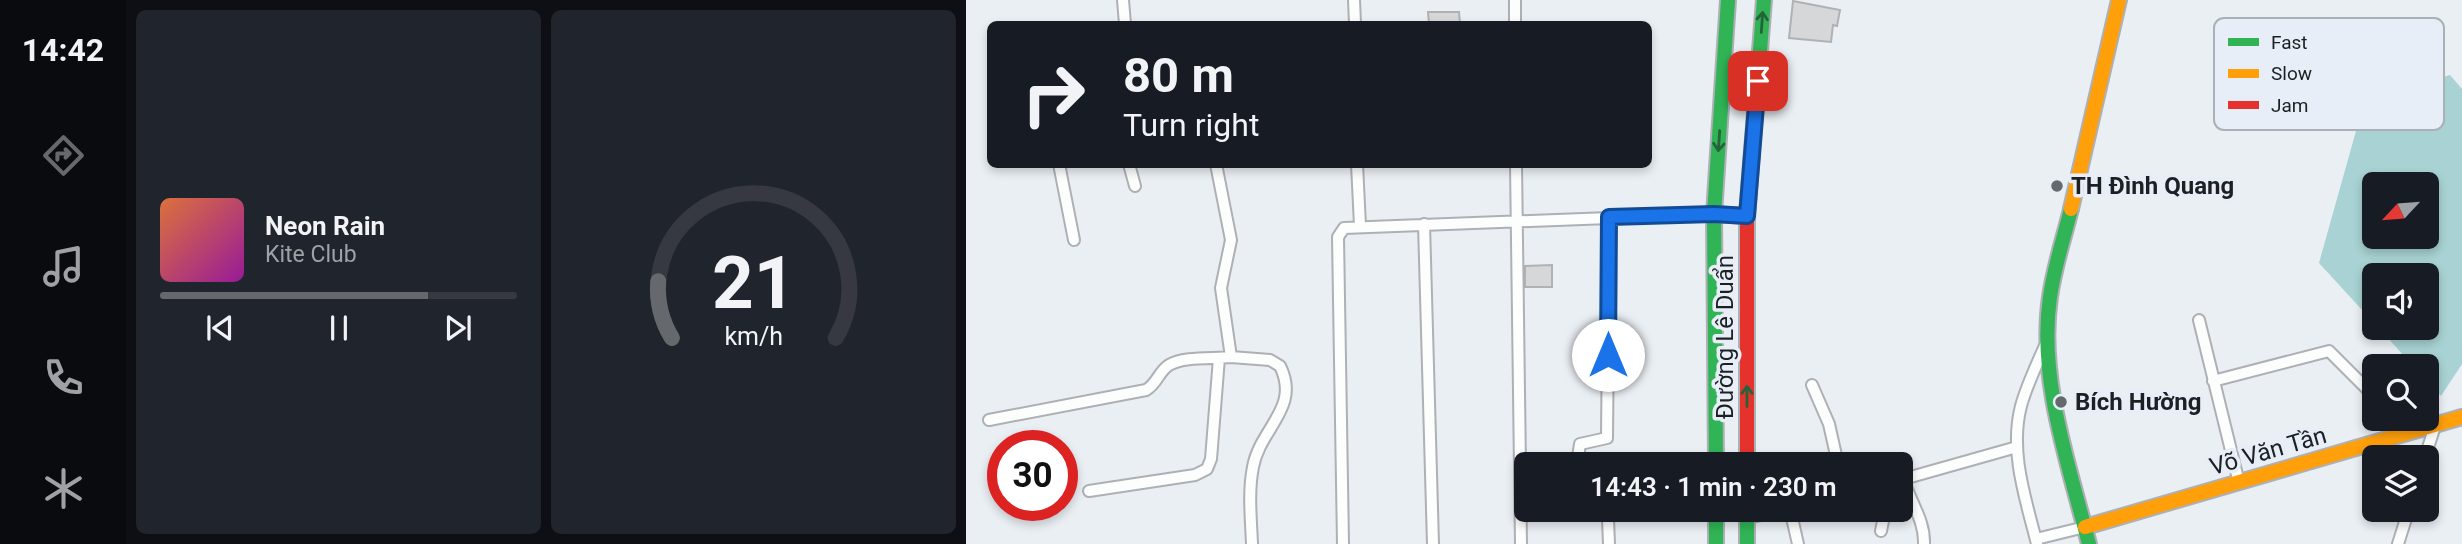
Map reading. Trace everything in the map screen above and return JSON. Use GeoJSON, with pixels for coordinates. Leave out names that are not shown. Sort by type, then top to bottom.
{"type":"FeatureCollection","features":[{"type":"Feature","properties":{"kind":"main road","name":"Đường Lê Duẩn"},"geometry":{"type":"LineString","coordinates":[[1716,452],[1714,214],[1728,0]]}},
{"type":"Feature","properties":{"kind":"main road","name":"Đường Lê Duẩn"},"geometry":{"type":"LineString","coordinates":[[1747,452],[1747,216],[1764,0]]}},
{"type":"Feature","properties":{"kind":"main road"},"geometry":{"type":"LineString","coordinates":[[2090,544],[2062,425],[2047,340],[2050,297],[2119,0]]}},
{"type":"Feature","properties":{"kind":"main road"},"geometry":{"type":"LineString","coordinates":[[1714,214],[1747,216]]}},
{"type":"Feature","properties":{"kind":"main road","name":"Võ Văn Tần"},"geometry":{"type":"LineString","coordinates":[[2439,425],[2462,417]]}},
{"type":"Feature","properties":{"kind":"main road","name":"Võ Văn Tần"},"geometry":{"type":"LineString","coordinates":[[2085,527],[2416,431]]}},
{"type":"Feature","properties":{"kind":"main road"},"geometry":{"type":"LineString","coordinates":[[1716,522],[1716,544]]}},
{"type":"Feature","properties":{"kind":"main road"},"geometry":{"type":"LineString","coordinates":[[1747,522],[1747,544]]}},
{"type":"Feature","properties":{"kind":"street"},"geometry":{"type":"LineString","coordinates":[[1123,0],[1125,21]]}},
{"type":"Feature","properties":{"kind":"street"},"geometry":{"type":"LineString","coordinates":[[1354,0],[1355,21]]}},
{"type":"Feature","properties":{"kind":"street"},"geometry":{"type":"LineString","coordinates":[[1515,0],[1515,21]]}},
{"type":"Feature","properties":{"kind":"street"},"geometry":{"type":"LineString","coordinates":[[1060,168],[1074,240]]}},
{"type":"Feature","properties":{"kind":"street"},"geometry":{"type":"LineString","coordinates":[[1130,168],[1135,186]]}},
{"type":"Feature","properties":{"kind":"street"},"geometry":{"type":"LineString","coordinates":[[1217,168],[1231,240],[1221,288],[1231,357]]}},
{"type":"Feature","properties":{"kind":"street"},"geometry":{"type":"LineString","coordinates":[[1357,168],[1360,226]]}},
{"type":"Feature","properties":{"kind":"street"},"geometry":{"type":"LineString","coordinates":[[1516,168],[1521,544]]}},
{"type":"Feature","properties":{"kind":"street"},"geometry":{"type":"LineString","coordinates":[[1343,544],[1338,237],[1344,228],[1714,214]]}},
{"type":"Feature","properties":{"kind":"street"},"geometry":{"type":"LineString","coordinates":[[1579,452],[1580,444],[1607,438],[1609,217]]}},
{"type":"Feature","properties":{"kind":"street"},"geometry":{"type":"LineString","coordinates":[[1424,223],[1433,544]]}},
{"type":"Feature","properties":{"kind":"street"},"geometry":{"type":"LineString","coordinates":[[2199,320],[2239,483]]}},
{"type":"Feature","properties":{"kind":"street"},"geometry":{"type":"LineString","coordinates":[[2047,340],[2021,407],[2017,447],[2037,542],[2085,527]]}},
{"type":"Feature","properties":{"kind":"street"},"geometry":{"type":"LineString","coordinates":[[2213,381],[2329,351],[2362,384]]}},
{"type":"Feature","properties":{"kind":"street"},"geometry":{"type":"LineString","coordinates":[[989,420],[1146,390],[1154,386],[1167,366],[1231,357],[1270,360],[1280,366],[1288,392],[1286,403],[1261,442],[1253,464],[1250,488],[1252,544]]}},
{"type":"Feature","properties":{"kind":"street"},"geometry":{"type":"LineString","coordinates":[[1088,491],[1195,475],[1207,469],[1211,459],[1219,358]]}},
{"type":"Feature","properties":{"kind":"street"},"geometry":{"type":"LineString","coordinates":[[1812,385],[1829,424],[1836,452]]}},
{"type":"Feature","properties":{"kind":"street"},"geometry":{"type":"LineString","coordinates":[[1913,477],[2017,447]]}},
{"type":"Feature","properties":{"kind":"street"},"geometry":{"type":"LineString","coordinates":[[1913,513],[1924,527],[1924,544]]}},
{"type":"Feature","properties":{"kind":"street"},"geometry":{"type":"LineString","coordinates":[[1608,522],[1609,544]]}},
{"type":"Feature","properties":{"kind":"street"},"geometry":{"type":"LineString","coordinates":[[1793,522],[1798,544]]}},
{"type":"Feature","properties":{"kind":"street"},"geometry":{"type":"LineString","coordinates":[[1881,531],[1883,522]]}},
{"type":"Feature","properties":{"kind":"street"},"geometry":{"type":"LineString","coordinates":[[2398,544],[2405,522]]}},
{"type":"Feature","properties":{"kind":"water"},"geometry":{"type":"Polygon","coordinates":[[[2450,75],[2462,89],[2462,364],[2441,396],[2439,354],[2402,354],[2390,340],[2439,340],[2439,263],[2362,263],[2362,310],[2319,263],[2356,130],[2444,130],[2444,77],[2450,75]]]}},
{"type":"Feature","properties":{"kind":"building"},"geometry":{"type":"Polygon","coordinates":[[[1793,1],[1840,10],[1837,26],[1833,25],[1831,42],[1789,38],[1793,1]]]}},
{"type":"Feature","properties":{"kind":"building"},"geometry":{"type":"Polygon","coordinates":[[[1428,12],[1459,12],[1460,21],[1429,21],[1428,12]]]}},
{"type":"Feature","properties":{"kind":"building"},"geometry":{"type":"Polygon","coordinates":[[[1552,265],[1552,287],[1525,287],[1525,266],[1552,265]]]}},
{"type":"Feature","properties":{"kind":"traffic: fast"},"geometry":{"type":"LineString","coordinates":[[1716,452],[1714,214],[1728,0]]}},
{"type":"Feature","properties":{"kind":"traffic: fast"},"geometry":{"type":"LineString","coordinates":[[1751,164],[1764,0]]}},
{"type":"Feature","properties":{"kind":"traffic: fast"},"geometry":{"type":"LineString","coordinates":[[2071,209],[2050,297],[2048,359],[2058,422],[2089,544]]}},
{"type":"Feature","properties":{"kind":"traffic: fast"},"geometry":{"type":"LineString","coordinates":[[1716,522],[1716,544]]}},
{"type":"Feature","properties":{"kind":"traffic: fast"},"geometry":{"type":"LineString","coordinates":[[1747,522],[1747,544]]}},
{"type":"Feature","properties":{"kind":"traffic: slow"},"geometry":{"type":"LineString","coordinates":[[2071,209],[2119,0]]}},
{"type":"Feature","properties":{"kind":"traffic: slow"},"geometry":{"type":"LineString","coordinates":[[2085,527],[2462,417]]}},
{"type":"Feature","properties":{"kind":"traffic: jam"},"geometry":{"type":"LineString","coordinates":[[1747,452],[1747,216],[1751,164]]}},
{"type":"Feature","properties":{"kind":"traffic: jam"},"geometry":{"type":"LineString","coordinates":[[1714,214],[1747,216]]}},
{"type":"Feature","properties":{"kind":"place","name":"TH Đình Quang"},"geometry":{"type":"Point","coordinates":[2057,186]}},
{"type":"Feature","properties":{"kind":"place","name":"Bích Hường"},"geometry":{"type":"Point","coordinates":[2061,402]}},
{"type":"Feature","properties":{"kind":"route"},"geometry":{"type":"LineString","coordinates":[[1608,355],[1609,217],[1714,214],[1747,216],[1758,81]]}}]}
